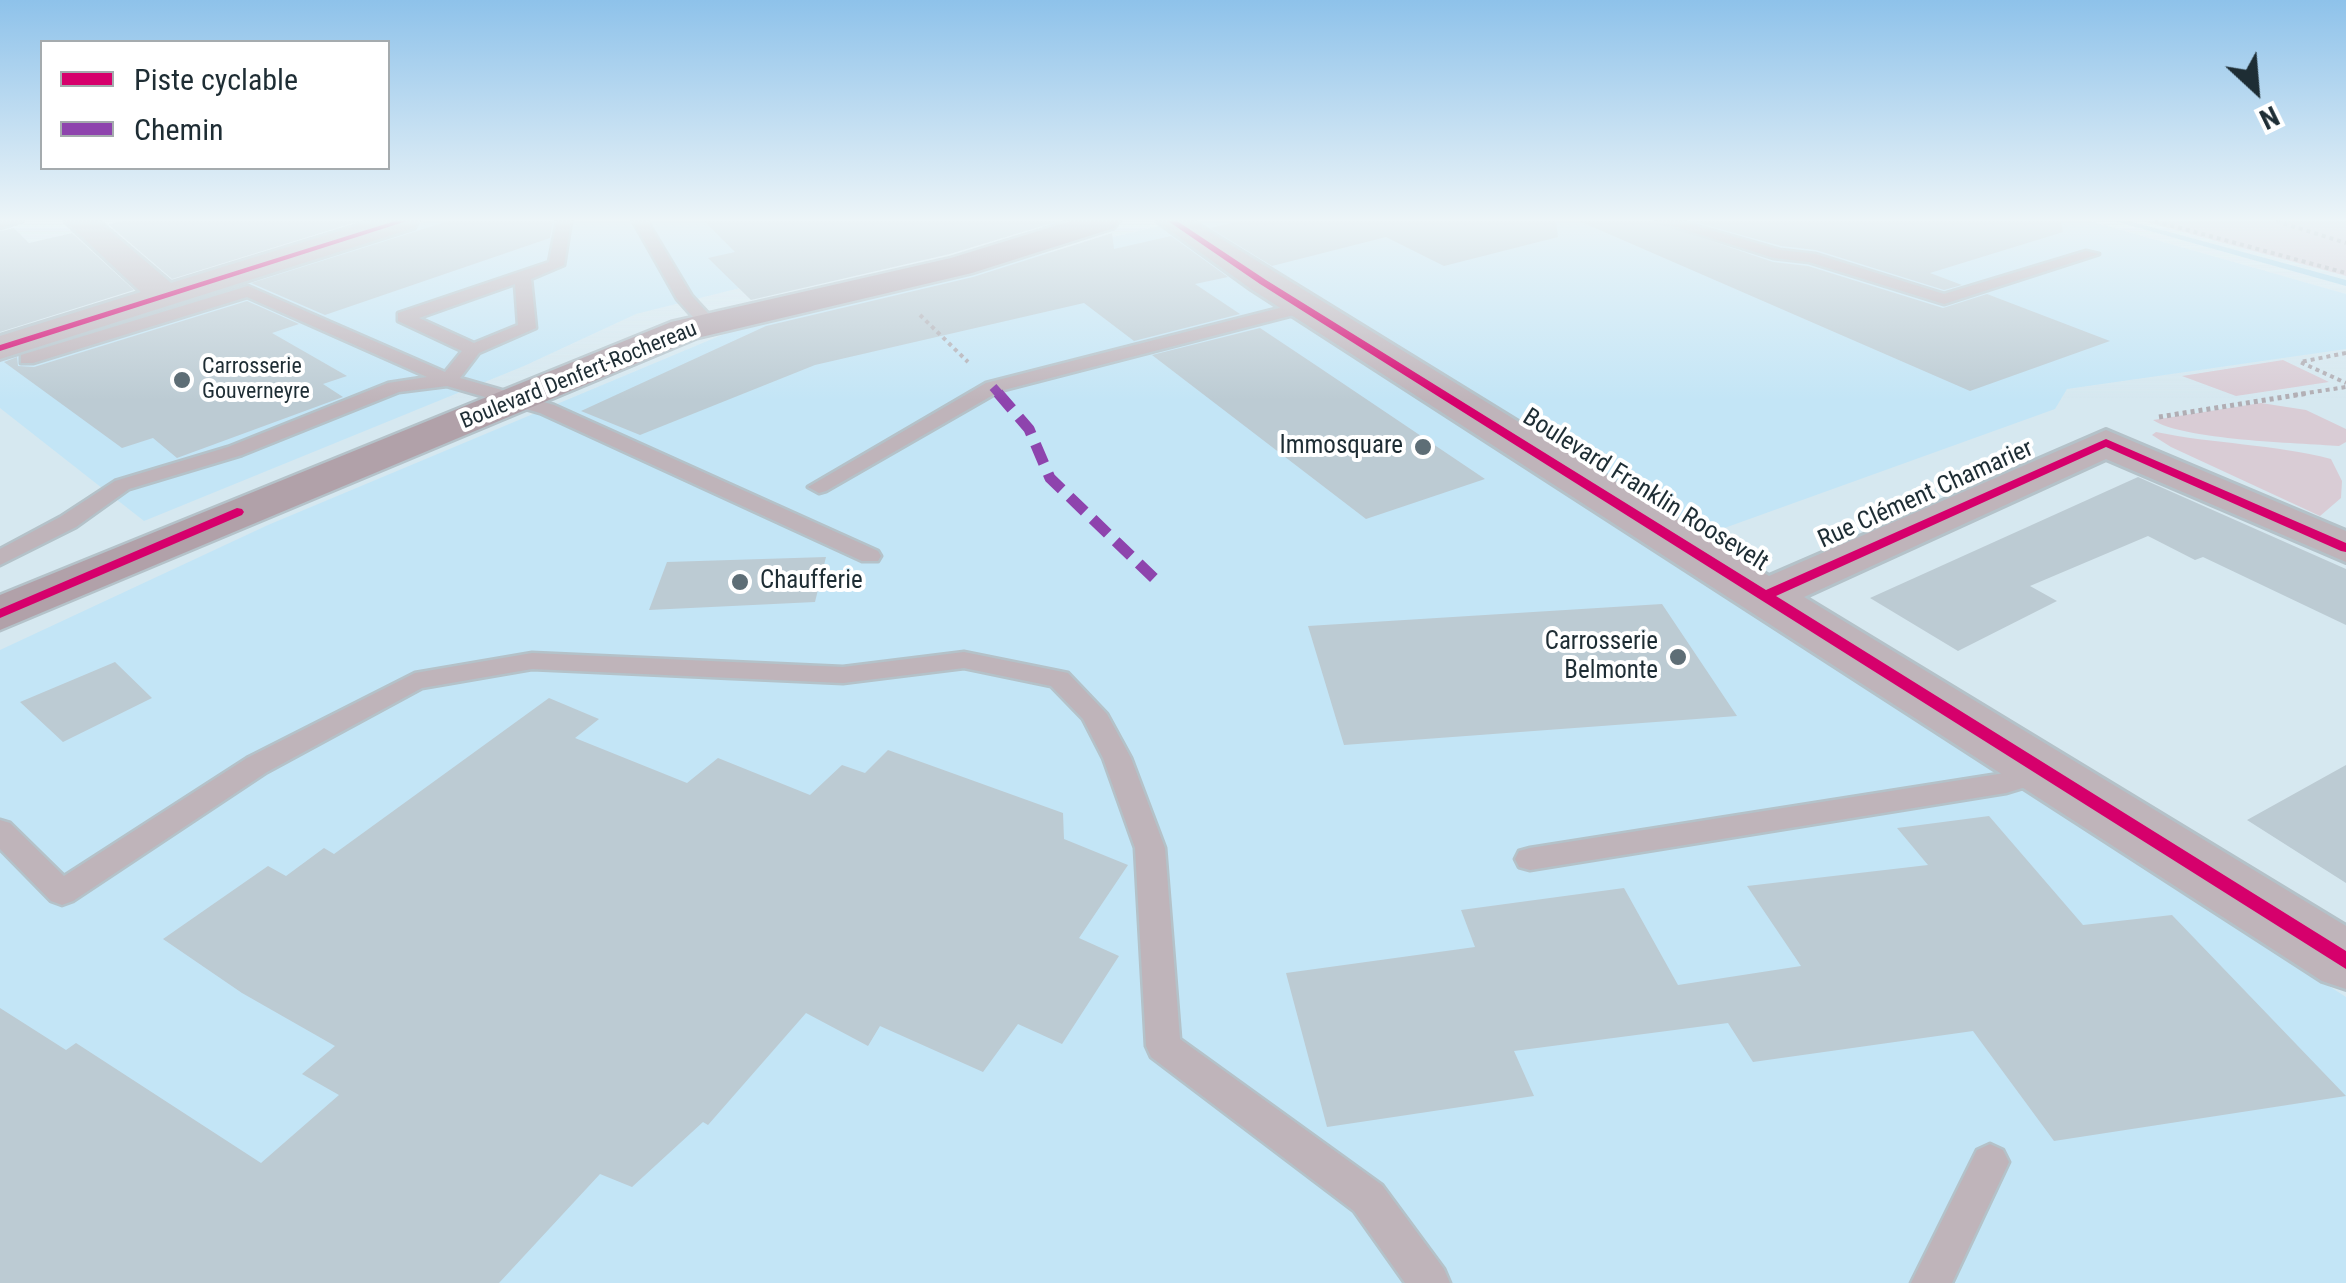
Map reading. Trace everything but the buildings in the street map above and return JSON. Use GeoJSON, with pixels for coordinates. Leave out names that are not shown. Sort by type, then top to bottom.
{"type":"FeatureCollection","features":[{"type":"Feature","properties":{"kind":"main road","name":"Boulevard Denfert-Rochereau"},"geometry":{"type":"LineString","coordinates":[[0,614],[236,512],[319,464],[703,318],[843,281]]}},
{"type":"Feature","properties":{"kind":"main road","name":"Boulevard Denfert-Rochereau"},"geometry":{"type":"LineString","coordinates":[[703,318],[891,281]]}},
{"type":"Feature","properties":{"kind":"street"},"geometry":{"type":"LineString","coordinates":[[148,281],[165,296]]}},
{"type":"Feature","properties":{"kind":"street"},"geometry":{"type":"LineString","coordinates":[[14,353],[213,281]]}},
{"type":"Feature","properties":{"kind":"street","name":"Boulevard Franklin Roosevelt"},"geometry":{"type":"LineString","coordinates":[[1263,281],[2346,961]]}},
{"type":"Feature","properties":{"kind":"street","name":"Rue Clément Chamarier"},"geometry":{"type":"LineString","coordinates":[[1767,595],[2106,442],[2346,548]]}},
{"type":"Feature","properties":{"kind":"lane"},"geometry":{"type":"LineString","coordinates":[[473,349],[404,316],[509,281]]}},
{"type":"Feature","properties":{"kind":"lane"},"geometry":{"type":"LineString","coordinates":[[0,558],[68,522],[122,485],[235,451],[395,388],[448,380],[473,349],[527,328],[523,281]]}},
{"type":"Feature","properties":{"kind":"lane"},"geometry":{"type":"LineString","coordinates":[[674,281],[685,300],[703,318]]}},
{"type":"Feature","properties":{"kind":"lane"},"geometry":{"type":"LineString","coordinates":[[1886,281],[1944,299],[2003,281]]}},
{"type":"Feature","properties":{"kind":"lane"},"geometry":{"type":"LineString","coordinates":[[14,353],[248,291],[448,380],[547,409],[870,556]]}},
{"type":"Feature","properties":{"kind":"lane"},"geometry":{"type":"LineString","coordinates":[[819,488],[993,387],[1303,307]]}},
{"type":"Feature","properties":{"kind":"lane"},"geometry":{"type":"LineString","coordinates":[[0,831],[62,893],[257,765],[415,681],[532,661],[843,675],[964,660],[1059,679],[1094,714],[1150,848],[1164,1046],[1368,1198],[1430,1283]]}},
{"type":"Feature","properties":{"kind":"lane"},"geometry":{"type":"LineString","coordinates":[[1530,859],[2006,783],[2045,771]]}},
{"type":"Feature","properties":{"kind":"lane"},"geometry":{"type":"LineString","coordinates":[[1931,1283],[1990,1162]]}},
{"type":"Feature","properties":{"kind":"path"},"geometry":{"type":"LineString","coordinates":[[886,282],[993,387]]}},
{"type":"Feature","properties":{"kind":"path"},"geometry":{"type":"LineString","coordinates":[[2346,353],[2300,362],[2346,385]]}},
{"type":"Feature","properties":{"kind":"path"},"geometry":{"type":"LineString","coordinates":[[2155,418],[2346,385]]}},
{"type":"Feature","properties":{"kind":"shaded area"},"geometry":{"type":"Polygon","coordinates":[[[238,281],[775,281],[636,314],[524,366],[144,521],[0,408],[0,356],[238,281]]]}},
{"type":"Feature","properties":{"kind":"shaded area"},"geometry":{"type":"Polygon","coordinates":[[[929,281],[2300,281],[2346,294],[2346,349],[2067,389],[2055,409],[1655,553],[2346,997],[2346,1283],[0,1283],[0,650],[268,525],[748,324],[929,281]]]}},
{"type":"Feature","properties":{"kind":"shaded area"},"geometry":{"type":"Polygon","coordinates":[[[2283,360],[2329,382],[2236,396],[2182,376],[2283,360]]]}},
{"type":"Feature","properties":{"kind":"shaded area"},"geometry":{"type":"Polygon","coordinates":[[[2261,403],[2306,410],[2346,429],[2346,442],[2339,446],[2214,436],[2153,420],[2261,403]]]}},
{"type":"Feature","properties":{"kind":"shaded area"},"geometry":{"type":"Polygon","coordinates":[[[2156,432],[2331,459],[2342,481],[2341,498],[2320,516],[2171,447],[2152,435],[2156,432]]]}},
{"type":"Feature","properties":{"kind":"waterway"},"geometry":{"type":"LineString","coordinates":[[2338,281],[2346,283]]}},
{"type":"Feature","properties":{"kind":"marked path"},"geometry":{"type":"LineString","coordinates":[[993,387],[1029,429],[1050,478],[1158,582]]}},
{"type":"Feature","properties":{"kind":"cycle path"},"geometry":{"type":"LineString","coordinates":[[0,348],[213,281]]}},
{"type":"Feature","properties":{"kind":"cycle path"},"geometry":{"type":"LineString","coordinates":[[1261,281],[2346,961]]}},
{"type":"Feature","properties":{"kind":"cycle path"},"geometry":{"type":"LineString","coordinates":[[1767,595],[2106,443],[2346,548]]}},
{"type":"Feature","properties":{"kind":"cycle path"},"geometry":{"type":"LineString","coordinates":[[0,614],[237,512]]}},
{"type":"Feature","properties":{"kind":"place","name":"Carrosserie Gouverneyre"},"geometry":{"type":"Point","coordinates":[182,380]}},
{"type":"Feature","properties":{"kind":"place","name":"Immosquare"},"geometry":{"type":"Point","coordinates":[1423,447]}},
{"type":"Feature","properties":{"kind":"place","name":"Chaufferie"},"geometry":{"type":"Point","coordinates":[740,582]}},
{"type":"Feature","properties":{"kind":"place","name":"Carrosserie Belmonte"},"geometry":{"type":"Point","coordinates":[1678,657]}}]}
